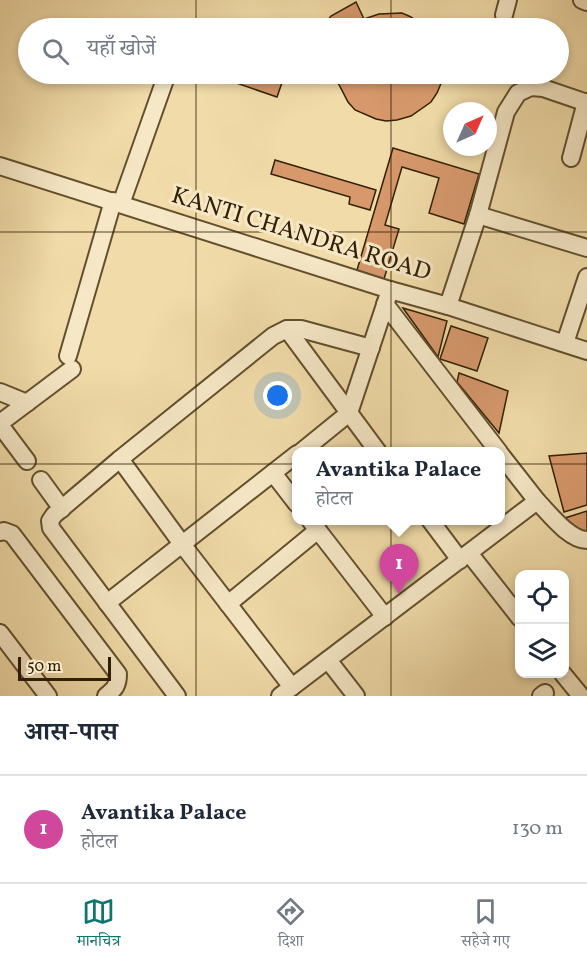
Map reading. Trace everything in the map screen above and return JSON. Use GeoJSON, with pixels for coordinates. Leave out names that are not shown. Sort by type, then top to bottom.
{"type":"FeatureCollection","features":[{"type":"Feature","properties":{"kind":"street"},"geometry":{"type":"LineString","coordinates":[[582,0],[587,2]]}},
{"type":"Feature","properties":{"kind":"street"},"geometry":{"type":"LineString","coordinates":[[27,461],[0,424],[27,403],[70,362],[117,202],[163,84]]}},
{"type":"Feature","properties":{"kind":"street"},"geometry":{"type":"LineString","coordinates":[[448,306],[478,216],[506,112],[518,93],[531,87],[543,88],[587,102],[571,158]]}},
{"type":"Feature","properties":{"kind":"street","name":"KANTI CHANDRA ROAD"},"geometry":{"type":"LineString","coordinates":[[0,166],[117,202],[387,297],[448,306],[587,351]]}},
{"type":"Feature","properties":{"kind":"street"},"geometry":{"type":"LineString","coordinates":[[478,216],[587,248]]}},
{"type":"Feature","properties":{"kind":"street"},"geometry":{"type":"LineString","coordinates":[[565,343],[587,278]]}},
{"type":"Feature","properties":{"kind":"street"},"geometry":{"type":"LineString","coordinates":[[307,447],[349,413],[387,297]]}},
{"type":"Feature","properties":{"kind":"street"},"geometry":{"type":"LineString","coordinates":[[387,297],[496,447]]}},
{"type":"Feature","properties":{"kind":"street"},"geometry":{"type":"LineString","coordinates":[[177,696],[51,528],[50,521],[120,459],[273,336],[287,329],[301,329],[370,348]]}},
{"type":"Feature","properties":{"kind":"street"},"geometry":{"type":"LineString","coordinates":[[287,329],[374,447]]}},
{"type":"Feature","properties":{"kind":"street"},"geometry":{"type":"LineString","coordinates":[[0,392],[27,403]]}},
{"type":"Feature","properties":{"kind":"street"},"geometry":{"type":"LineString","coordinates":[[107,603],[292,458]]}},
{"type":"Feature","properties":{"kind":"street"},"geometry":{"type":"LineString","coordinates":[[120,459],[228,604],[286,692],[537,501]]}},
{"type":"Feature","properties":{"kind":"street"},"geometry":{"type":"LineString","coordinates":[[505,459],[537,501],[570,534],[587,540]]}},
{"type":"Feature","properties":{"kind":"street"},"geometry":{"type":"LineString","coordinates":[[273,473],[292,498]]}},
{"type":"Feature","properties":{"kind":"street"},"geometry":{"type":"LineString","coordinates":[[41,480],[62,509]]}},
{"type":"Feature","properties":{"kind":"street"},"geometry":{"type":"LineString","coordinates":[[228,604],[314,525],[385,616]]}},
{"type":"Feature","properties":{"kind":"street"},"geometry":{"type":"LineString","coordinates":[[435,525],[515,613]]}},
{"type":"Feature","properties":{"kind":"street"},"geometry":{"type":"LineString","coordinates":[[0,532],[12,534],[118,674],[118,682],[113,691],[106,696]]}},
{"type":"Feature","properties":{"kind":"street"},"geometry":{"type":"LineString","coordinates":[[0,633],[48,696]]}},
{"type":"Feature","properties":{"kind":"street"},"geometry":{"type":"LineString","coordinates":[[327,660],[356,696]]}},
{"type":"Feature","properties":{"kind":"street"},"geometry":{"type":"LineString","coordinates":[[566,678],[581,696]]}},
{"type":"Feature","properties":{"kind":"building"},"geometry":{"type":"Polygon","coordinates":[[[356,2],[364,18],[329,18],[356,2]]]}},
{"type":"Feature","properties":{"kind":"building"},"geometry":{"type":"Polygon","coordinates":[[[402,13],[411,17],[367,18],[379,14],[402,13]]]}},
{"type":"Feature","properties":{"kind":"building"},"geometry":{"type":"Polygon","coordinates":[[[239,84],[282,84],[277,97],[239,84]]]}},
{"type":"Feature","properties":{"kind":"building"},"geometry":{"type":"Polygon","coordinates":[[[339,84],[441,84],[431,102],[411,116],[397,120],[376,119],[355,110],[339,84]]]}},
{"type":"Feature","properties":{"kind":"building"},"geometry":{"type":"Polygon","coordinates":[[[393,148],[479,174],[464,224],[429,213],[439,178],[402,167],[385,225],[399,229],[384,279],[357,270],[393,148]]]}},
{"type":"Feature","properties":{"kind":"building"},"geometry":{"type":"Polygon","coordinates":[[[275,160],[376,190],[370,210],[349,204],[350,197],[271,174],[275,160]]]}},
{"type":"Feature","properties":{"kind":"building"},"geometry":{"type":"Polygon","coordinates":[[[403,308],[447,321],[438,357],[403,308]]]}},
{"type":"Feature","properties":{"kind":"building"},"geometry":{"type":"Polygon","coordinates":[[[451,326],[488,338],[477,371],[440,359],[451,326]]]}},
{"type":"Feature","properties":{"kind":"building"},"geometry":{"type":"Polygon","coordinates":[[[459,373],[508,391],[499,433],[457,382],[459,373]]]}},
{"type":"Feature","properties":{"kind":"building"},"geometry":{"type":"Polygon","coordinates":[[[587,453],[587,505],[564,512],[549,456],[587,453]]]}},
{"type":"Feature","properties":{"kind":"building"},"geometry":{"type":"Polygon","coordinates":[[[587,511],[587,531],[574,532],[565,518],[587,511]]]}},
{"type":"Feature","properties":{"kind":"place","name":"Avantika Palace"},"geometry":{"type":"Point","coordinates":[399,594]}}]}
